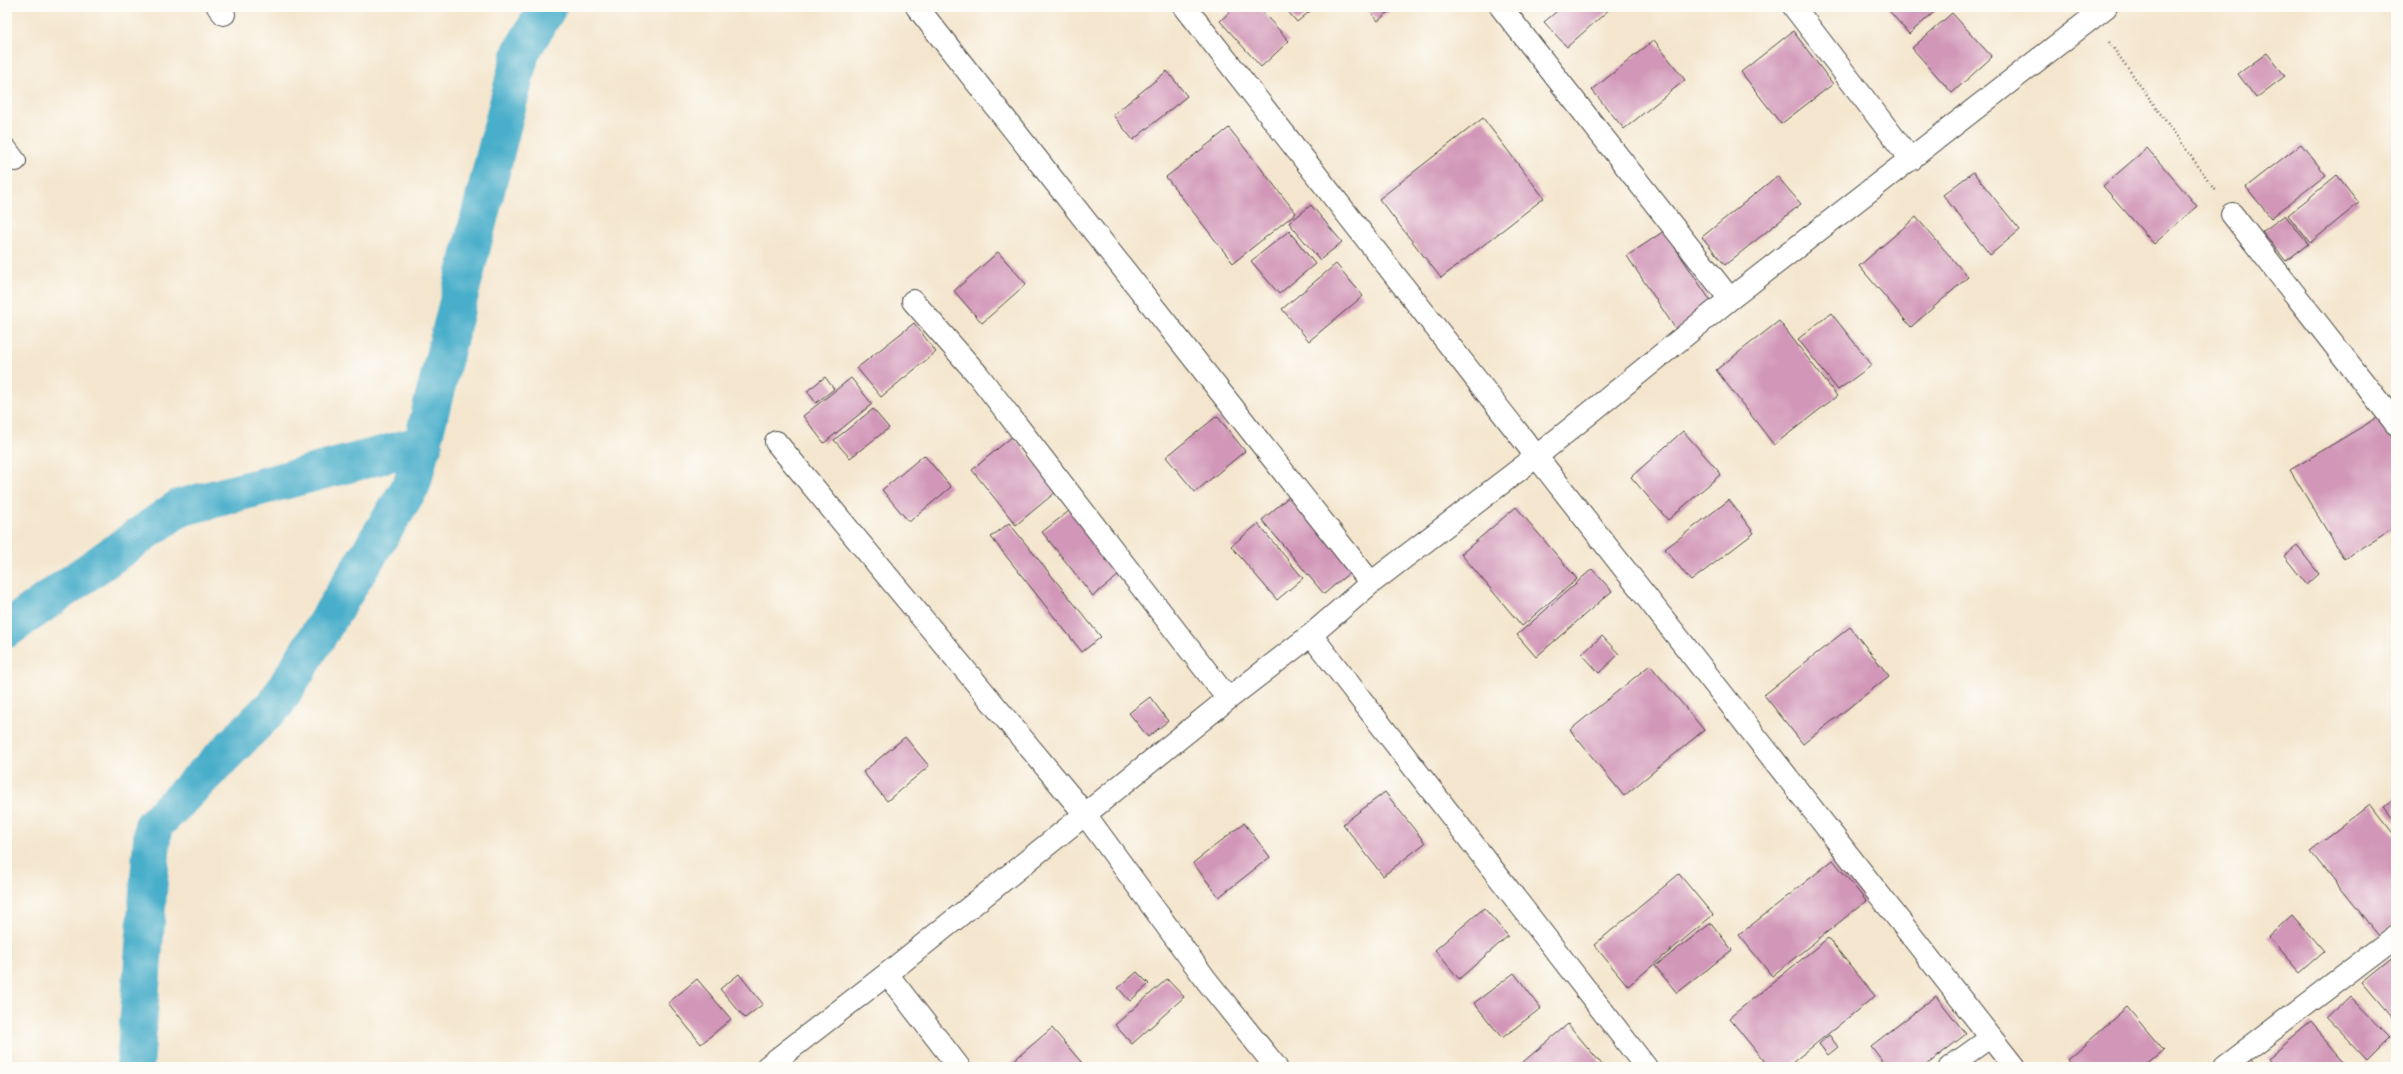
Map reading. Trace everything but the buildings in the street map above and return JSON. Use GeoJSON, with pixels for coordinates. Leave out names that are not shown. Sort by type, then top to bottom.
{"type":"FeatureCollection","features":[{"type":"Feature","properties":{"kind":"street"},"geometry":{"type":"LineString","coordinates":[[917,7],[1370,583]]}},
{"type":"Feature","properties":{"kind":"street"},"geometry":{"type":"LineString","coordinates":[[1185,7],[2014,1067]]}},
{"type":"Feature","properties":{"kind":"street"},"geometry":{"type":"LineString","coordinates":[[1501,7],[1730,299]]}},
{"type":"Feature","properties":{"kind":"street"},"geometry":{"type":"LineString","coordinates":[[1794,7],[1911,160]]}},
{"type":"Feature","properties":{"kind":"street"},"geometry":{"type":"LineString","coordinates":[[767,1067],[887,974],[1084,813],[1311,635],[1370,583],[1537,456],[1730,299],[1911,160],[2093,11]]}},
{"type":"Feature","properties":{"kind":"street"},"geometry":{"type":"LineString","coordinates":[[2232,214],[2396,424]]}},
{"type":"Feature","properties":{"kind":"street"},"geometry":{"type":"LineString","coordinates":[[913,301],[978,375],[1228,699]]}},
{"type":"Feature","properties":{"kind":"street"},"geometry":{"type":"LineString","coordinates":[[776,442],[1084,813],[1207,981],[1276,1067]]}},
{"type":"Feature","properties":{"kind":"street"},"geometry":{"type":"LineString","coordinates":[[1311,635],[1646,1067]]}},
{"type":"Feature","properties":{"kind":"street"},"geometry":{"type":"LineString","coordinates":[[2224,1067],[2396,936]]}},
{"type":"Feature","properties":{"kind":"street"},"geometry":{"type":"LineString","coordinates":[[887,974],[959,1067]]}},
{"type":"Feature","properties":{"kind":"lane"},"geometry":{"type":"LineString","coordinates":[[1949,1067],[1991,1037]]}},
{"type":"Feature","properties":{"kind":"path"},"geometry":{"type":"LineString","coordinates":[[2093,11],[2232,214]]}},
{"type":"Feature","properties":{"kind":"waterway"},"geometry":{"type":"LineString","coordinates":[[135,1067],[153,826],[277,702],[412,484],[521,52],[548,7]]}},
{"type":"Feature","properties":{"kind":"waterway"},"geometry":{"type":"LineString","coordinates":[[7,629],[179,508],[424,444]]}}]}
